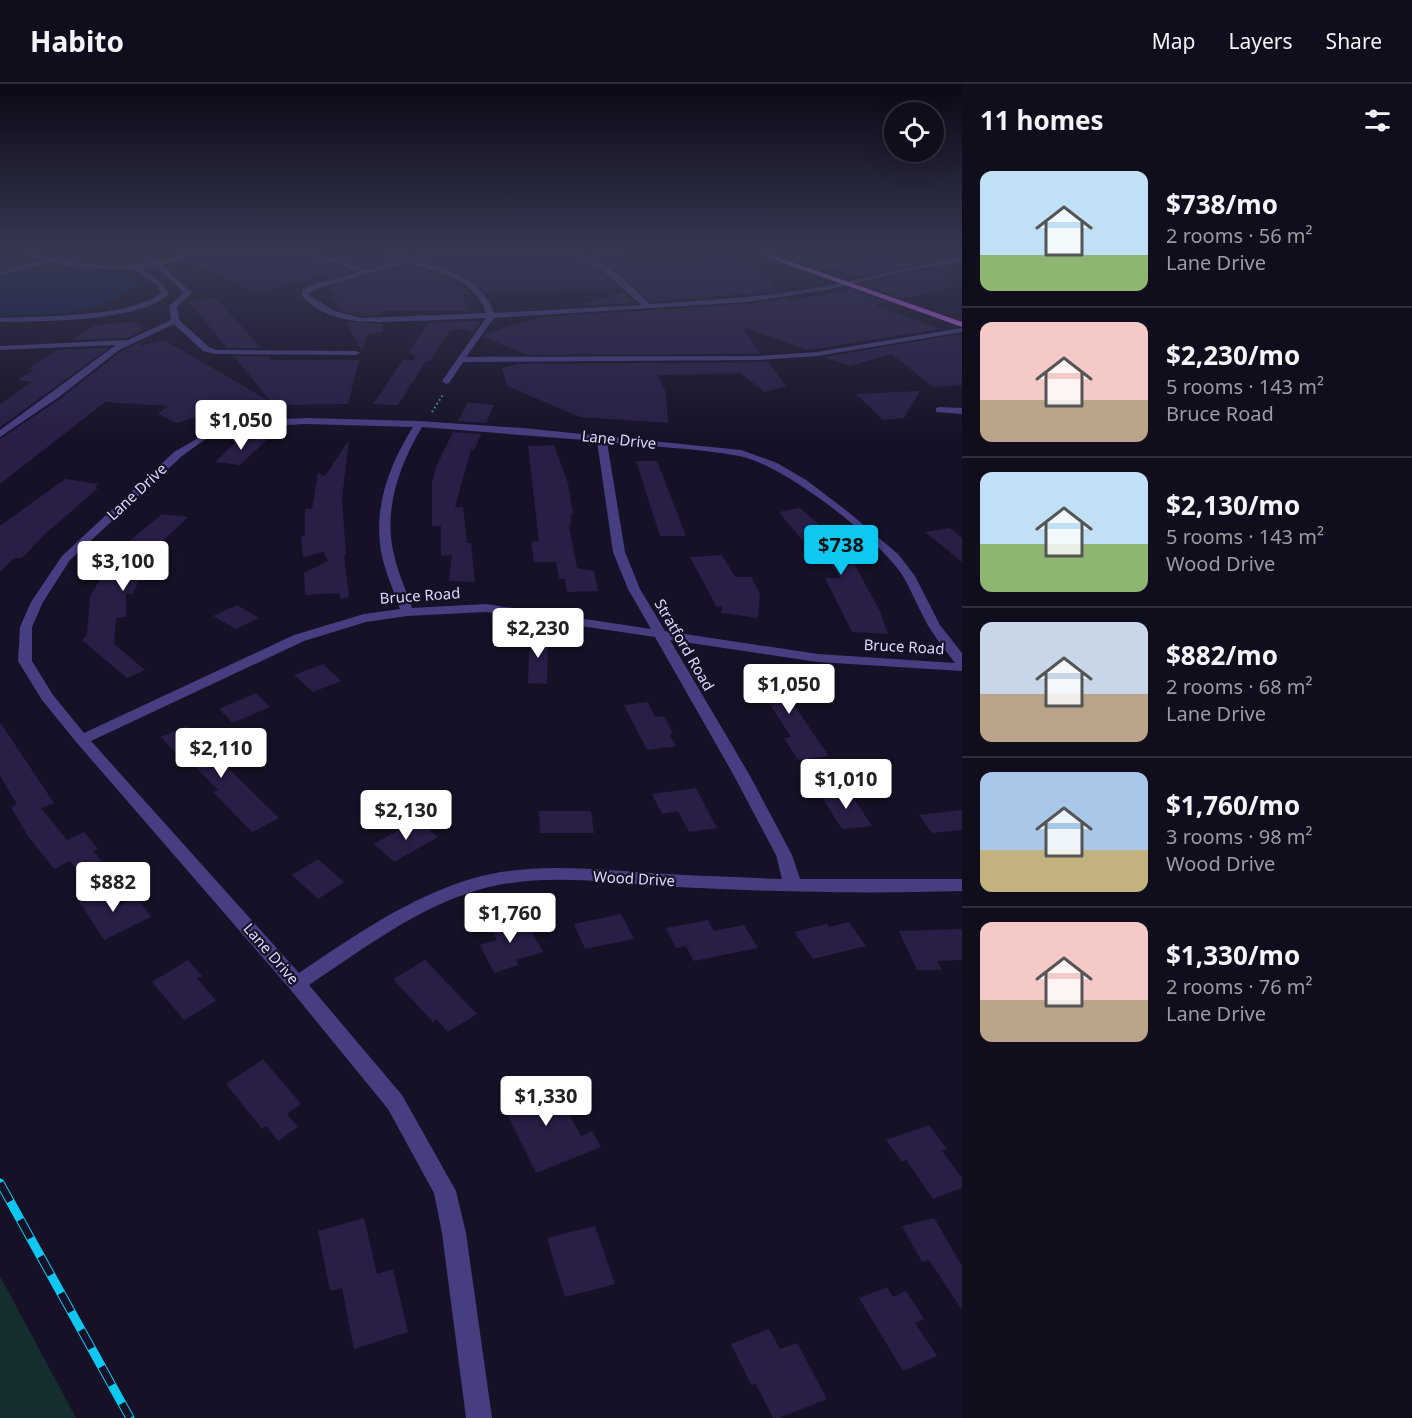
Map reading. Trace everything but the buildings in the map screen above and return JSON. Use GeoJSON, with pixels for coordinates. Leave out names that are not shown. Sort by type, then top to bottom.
{"type":"FeatureCollection","features":[{"type":"Feature","properties":{"kind":"main road"},"geometry":{"type":"LineString","coordinates":[[934,315],[962,325]]}},
{"type":"Feature","properties":{"kind":"street"},"geometry":{"type":"LineString","coordinates":[[0,320],[75,315]]}},
{"type":"Feature","properties":{"kind":"street"},"geometry":{"type":"LineString","coordinates":[[174,315],[175,321],[206,349],[216,352],[356,353]]}},
{"type":"Feature","properties":{"kind":"street"},"geometry":{"type":"LineString","coordinates":[[337,315],[362,320],[503,315]]}},
{"type":"Feature","properties":{"kind":"street"},"geometry":{"type":"LineString","coordinates":[[446,381],[491,316]]}},
{"type":"Feature","properties":{"kind":"street"},"geometry":{"type":"LineString","coordinates":[[0,434],[127,342],[175,321]]}},
{"type":"Feature","properties":{"kind":"street"},"geometry":{"type":"LineString","coordinates":[[461,360],[769,358],[817,354],[962,330]]}},
{"type":"Feature","properties":{"kind":"street"},"geometry":{"type":"LineString","coordinates":[[0,348],[127,342]]}},
{"type":"Feature","properties":{"kind":"street"},"geometry":{"type":"LineString","coordinates":[[939,410],[962,411]]}},
{"type":"Feature","properties":{"kind":"street","name":"Lane Drive"},"geometry":{"type":"LineString","coordinates":[[478,1418],[454,1233],[445,1191],[395,1102],[297,984],[82,740],[47,697],[25,661],[26,627],[41,595],[66,558],[178,454],[217,431],[266,423],[306,421],[419,424],[602,438],[741,453],[763,459],[787,470],[825,497],[875,540],[903,568],[919,592],[934,625],[962,662]]}},
{"type":"Feature","properties":{"kind":"street"},"geometry":{"type":"LineString","coordinates":[[407,612],[388,555],[385,510],[396,467],[403,450],[419,424]]}},
{"type":"Feature","properties":{"kind":"street","name":"Stratford Road"},"geometry":{"type":"LineString","coordinates":[[602,438],[620,552],[634,589],[741,774],[784,855],[793,886]]}},
{"type":"Feature","properties":{"kind":"street","name":"Bruce Road"},"geometry":{"type":"LineString","coordinates":[[82,740],[299,638],[364,618],[407,612],[486,608],[818,658],[962,667]]}},
{"type":"Feature","properties":{"kind":"street","name":"Wood Drive"},"geometry":{"type":"LineString","coordinates":[[297,984],[381,928],[431,902],[475,884],[523,874],[793,886],[962,885]]}},
{"type":"Feature","properties":{"kind":"path"},"geometry":{"type":"LineString","coordinates":[[419,424],[430,416],[447,386],[446,381]]}},
{"type":"Feature","properties":{"kind":"green space"},"geometry":{"type":"Polygon","coordinates":[[[0,1276],[76,1418],[0,1418],[0,1276]]]}},
{"type":"Feature","properties":{"kind":"railway"},"geometry":{"type":"LineString","coordinates":[[0,1183],[130,1418]]}}]}
